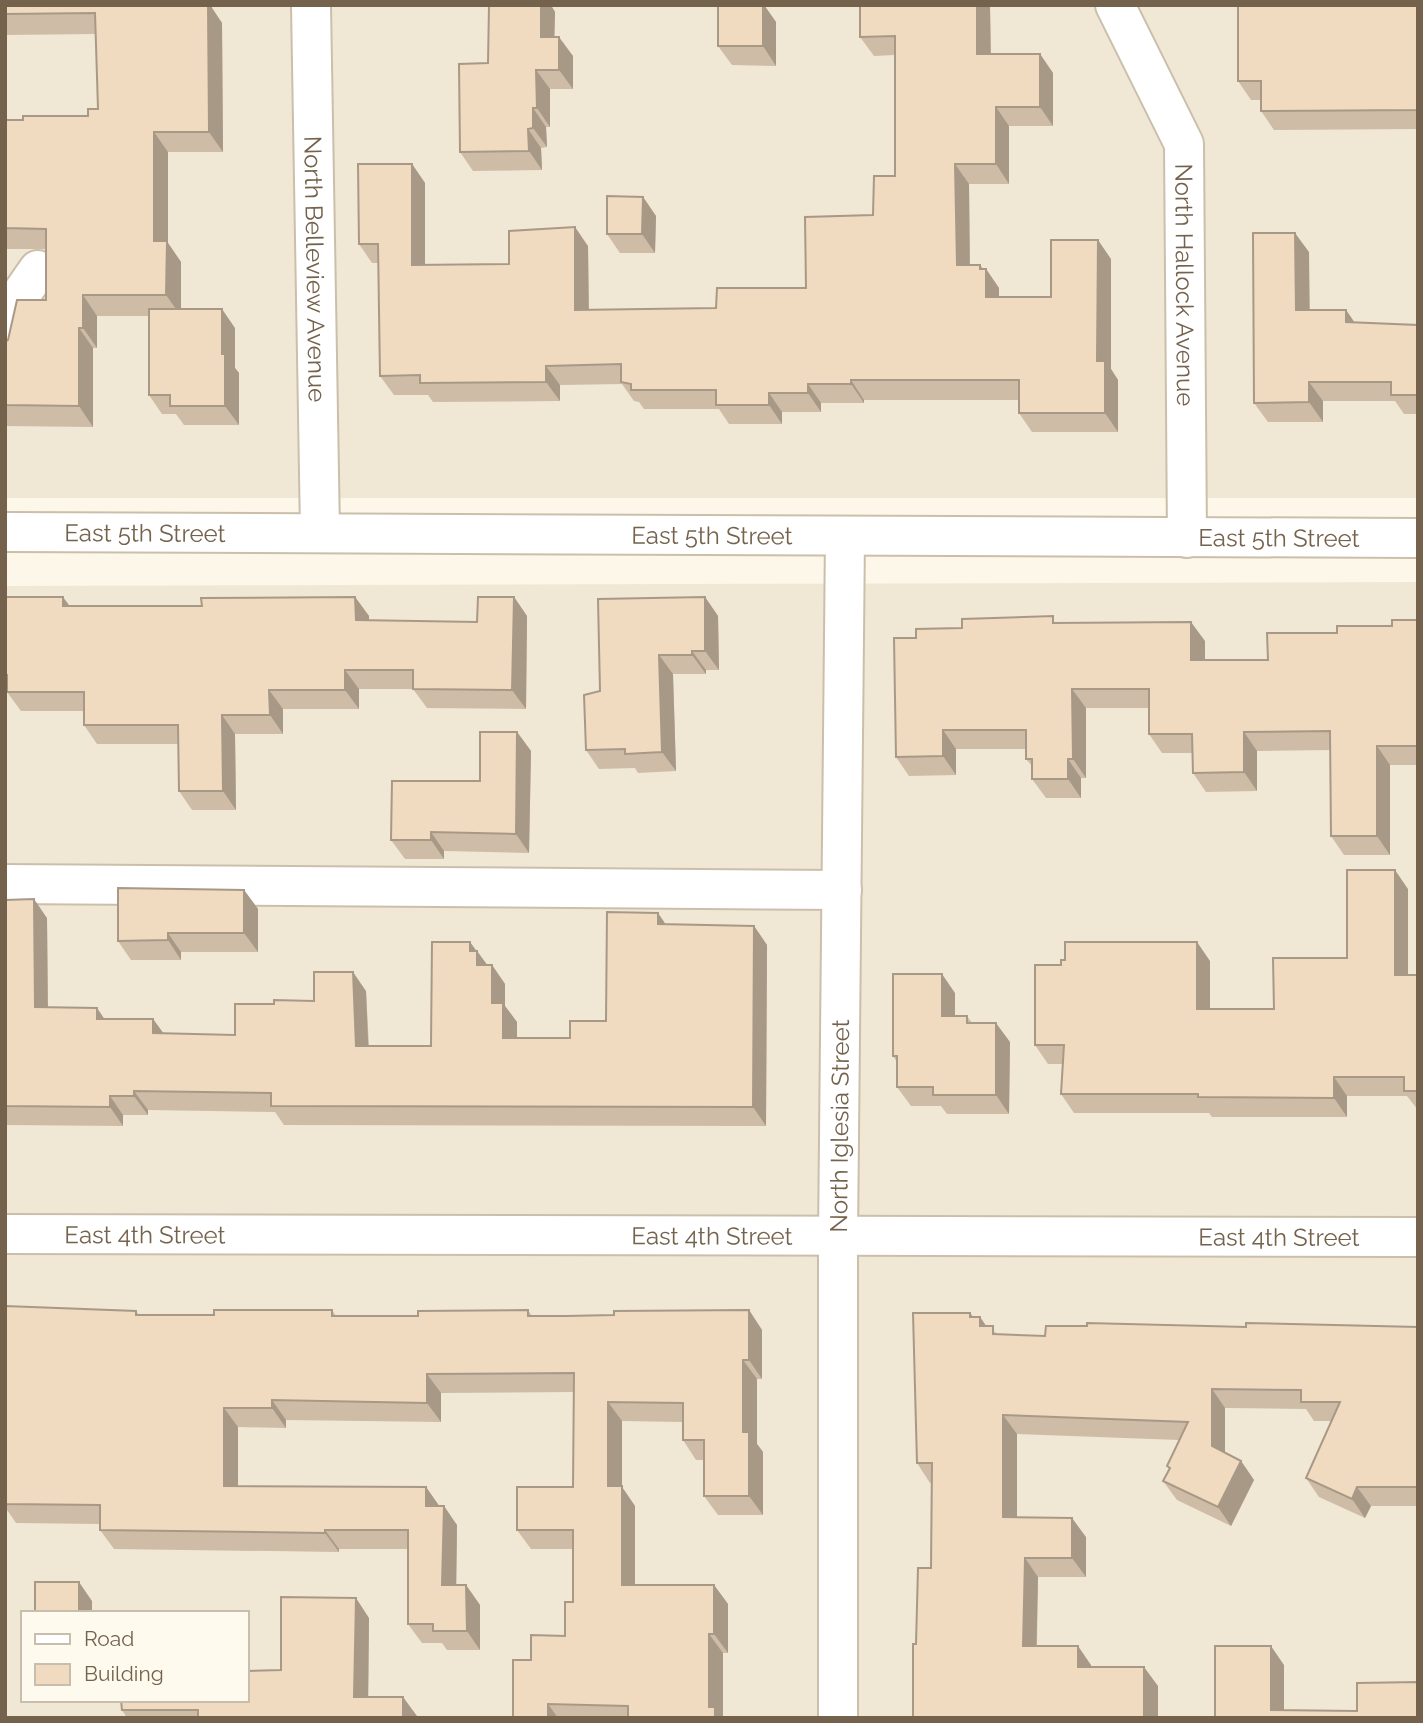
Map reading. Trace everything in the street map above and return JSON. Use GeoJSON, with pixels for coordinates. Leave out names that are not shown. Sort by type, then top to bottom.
{"type":"FeatureCollection","features":[{"type":"Feature","properties":{"kind":"street","name":"North Belleview Avenue"},"geometry":{"type":"LineString","coordinates":[[311,5],[320,532]]}},
{"type":"Feature","properties":{"kind":"street","name":"North Hallock Avenue"},"geometry":{"type":"LineString","coordinates":[[1115,5],[1184,144],[1187,538]]}},
{"type":"Feature","properties":{"kind":"street"},"geometry":{"type":"LineString","coordinates":[[5,348],[10,309],[38,270]]}},
{"type":"Feature","properties":{"kind":"street","name":"East 5th Street"},"geometry":{"type":"LineString","coordinates":[[5,532],[1418,538]]}},
{"type":"Feature","properties":{"kind":"street","name":"North Iglesia Street"},"geometry":{"type":"LineString","coordinates":[[838,1718],[838,1237],[845,536]]}},
{"type":"Feature","properties":{"kind":"street"},"geometry":{"type":"LineString","coordinates":[[5,884],[842,890]]}},
{"type":"Feature","properties":{"kind":"street","name":"East 4th Street"},"geometry":{"type":"LineString","coordinates":[[5,1234],[1418,1237]]}},
{"type":"Feature","properties":{"kind":"shaded area"},"geometry":{"type":"Polygon","coordinates":[[[5,5],[1418,5],[1418,498],[5,498],[5,5]]]}},
{"type":"Feature","properties":{"kind":"shaded area"},"geometry":{"type":"Polygon","coordinates":[[[1418,582],[1418,1718],[5,1718],[5,586],[1418,582]]]}},
{"type":"Feature","properties":{"kind":"building"},"geometry":{"type":"Polygon","coordinates":[[[5,5],[208,5],[209,132],[154,132],[154,241],[167,241],[166,295],[83,295],[83,328],[79,328],[79,406],[5,405],[5,342],[8,340],[17,300],[46,300],[46,229],[5,228],[5,120],[23,120],[23,116],[88,116],[88,109],[98,109],[95,13],[5,14],[5,5]]]}},
{"type":"Feature","properties":{"kind":"building"},"geometry":{"type":"Polygon","coordinates":[[[489,5],[541,5],[541,37],[559,37],[559,70],[536,70],[537,108],[533,108],[533,128],[528,129],[529,151],[460,152],[459,64],[488,63],[489,5]]]}},
{"type":"Feature","properties":{"kind":"building"},"geometry":{"type":"Polygon","coordinates":[[[718,5],[763,5],[763,46],[718,46],[718,5]]]}},
{"type":"Feature","properties":{"kind":"building"},"geometry":{"type":"Polygon","coordinates":[[[860,5],[977,5],[977,54],[1040,54],[1040,107],[996,107],[996,164],[955,164],[957,265],[980,265],[980,269],[986,269],[986,297],[1051,297],[1051,240],[1098,240],[1097,361],[1105,361],[1105,413],[1019,413],[1019,380],[851,380],[851,384],[808,384],[808,393],[769,393],[769,405],[716,405],[716,390],[631,390],[631,384],[621,382],[621,364],[546,366],[546,382],[420,383],[420,375],[380,376],[378,244],[359,244],[358,164],[412,164],[412,265],[509,264],[509,231],[575,227],[575,310],[716,308],[717,288],[806,288],[805,217],[873,215],[874,176],[895,176],[895,36],[860,37],[860,5]]]}},
{"type":"Feature","properties":{"kind":"building"},"geometry":{"type":"Polygon","coordinates":[[[1238,5],[1418,5],[1418,110],[1261,111],[1261,81],[1238,81],[1238,5]]]}},
{"type":"Feature","properties":{"kind":"building"},"geometry":{"type":"Polygon","coordinates":[[[607,196],[643,197],[642,234],[607,234],[607,196]]]}},
{"type":"Feature","properties":{"kind":"building"},"geometry":{"type":"Polygon","coordinates":[[[1253,233],[1295,233],[1296,310],[1346,310],[1346,322],[1418,325],[1418,395],[1391,395],[1391,382],[1309,382],[1309,402],[1254,403],[1253,233]]]}},
{"type":"Feature","properties":{"kind":"building"},"geometry":{"type":"Polygon","coordinates":[[[149,309],[222,309],[225,406],[170,406],[170,395],[149,395],[149,309]]]}},
{"type":"Feature","properties":{"kind":"building"},"geometry":{"type":"Polygon","coordinates":[[[5,597],[63,597],[63,606],[202,606],[201,598],[355,597],[356,620],[477,622],[478,597],[514,597],[512,690],[413,689],[413,670],[345,670],[345,690],[269,690],[270,715],[222,715],[223,791],[179,791],[178,725],[84,725],[84,692],[7,692],[5,597]]]}},
{"type":"Feature","properties":{"kind":"building"},"geometry":{"type":"Polygon","coordinates":[[[705,597],[705,651],[692,651],[692,655],[659,655],[662,752],[625,754],[625,749],[586,750],[584,695],[600,691],[598,599],[705,597]]]}},
{"type":"Feature","properties":{"kind":"building"},"geometry":{"type":"Polygon","coordinates":[[[1053,616],[1053,623],[1191,622],[1191,660],[1268,660],[1267,633],[1337,633],[1337,626],[1392,626],[1392,620],[1418,620],[1418,746],[1377,746],[1377,836],[1331,836],[1330,731],[1244,732],[1244,772],[1193,773],[1192,734],[1149,734],[1149,689],[1072,689],[1073,759],[1068,759],[1068,779],[1032,779],[1032,759],[1026,759],[1026,730],[943,730],[943,756],[896,757],[894,638],[916,638],[916,629],[962,628],[962,619],[1053,616]]]}},
{"type":"Feature","properties":{"kind":"building"},"geometry":{"type":"Polygon","coordinates":[[[480,732],[517,732],[516,834],[431,832],[431,840],[391,840],[392,781],[480,781],[480,732]]]}},
{"type":"Feature","properties":{"kind":"building"},"geometry":{"type":"Polygon","coordinates":[[[1347,870],[1395,870],[1395,975],[1418,975],[1418,1091],[1404,1091],[1404,1077],[1334,1077],[1334,1098],[1061,1094],[1064,1045],[1035,1045],[1035,965],[1061,965],[1061,960],[1065,960],[1065,942],[1197,942],[1197,1009],[1274,1009],[1273,958],[1347,958],[1347,870]]]}},
{"type":"Feature","properties":{"kind":"building"},"geometry":{"type":"Polygon","coordinates":[[[118,888],[244,890],[244,933],[168,933],[168,940],[118,941],[118,888]]]}},
{"type":"Feature","properties":{"kind":"building"},"geometry":{"type":"Polygon","coordinates":[[[34,899],[35,1007],[97,1008],[97,1019],[153,1019],[153,1033],[235,1035],[235,1004],[274,1004],[274,1000],[314,1001],[314,972],[353,972],[356,1046],[431,1046],[432,942],[470,942],[470,951],[477,951],[477,965],[492,965],[492,1003],[503,1003],[503,1038],[570,1038],[570,1021],[606,1021],[607,912],[658,913],[658,924],[754,926],[753,1107],[271,1106],[271,1093],[134,1091],[134,1096],[110,1096],[110,1107],[5,1106],[5,900],[34,899]]]}},
{"type":"Feature","properties":{"kind":"building"},"geometry":{"type":"Polygon","coordinates":[[[893,974],[942,974],[942,1016],[967,1016],[967,1023],[996,1023],[996,1095],[933,1095],[933,1087],[897,1087],[897,1056],[893,1056],[893,974]]]}},
{"type":"Feature","properties":{"kind":"building"},"geometry":{"type":"Polygon","coordinates":[[[5,1306],[136,1311],[136,1315],[214,1315],[214,1310],[332,1310],[332,1316],[418,1316],[418,1311],[528,1310],[528,1316],[566,1316],[614,1315],[614,1311],[749,1310],[749,1360],[743,1360],[743,1432],[749,1432],[749,1496],[704,1496],[704,1440],[683,1440],[683,1403],[608,1402],[608,1486],[622,1486],[622,1585],[714,1585],[714,1634],[709,1634],[709,1707],[715,1707],[715,1718],[628,1718],[628,1706],[548,1704],[548,1718],[513,1718],[513,1660],[531,1660],[531,1635],[565,1636],[565,1602],[573,1602],[573,1530],[517,1530],[517,1487],[573,1487],[574,1373],[427,1374],[427,1403],[272,1400],[272,1408],[224,1408],[224,1486],[426,1487],[426,1506],[444,1506],[442,1585],[466,1585],[467,1631],[433,1631],[433,1624],[408,1624],[408,1530],[325,1530],[325,1533],[100,1530],[100,1505],[5,1504],[5,1306]]]}},
{"type":"Feature","properties":{"kind":"building"},"geometry":{"type":"Polygon","coordinates":[[[913,1313],[970,1313],[970,1317],[980,1317],[980,1326],[993,1326],[993,1334],[1045,1336],[1046,1326],[1087,1326],[1087,1323],[1418,1327],[1418,1487],[1357,1487],[1352,1499],[1306,1478],[1340,1402],[1301,1402],[1301,1390],[1212,1389],[1212,1446],[1241,1461],[1218,1507],[1163,1481],[1170,1468],[1167,1466],[1188,1422],[1003,1415],[1003,1517],[1072,1518],[1072,1558],[1025,1558],[1023,1646],[1078,1646],[1078,1667],[1144,1667],[1144,1718],[913,1718],[913,1644],[916,1644],[918,1568],[931,1568],[932,1463],[917,1463],[913,1313]]]}},
{"type":"Feature","properties":{"kind":"building"},"geometry":{"type":"Polygon","coordinates":[[[35,1582],[79,1582],[79,1611],[35,1611],[35,1582]]]}},
{"type":"Feature","properties":{"kind":"building"},"geometry":{"type":"Polygon","coordinates":[[[281,1597],[356,1598],[354,1697],[403,1697],[403,1718],[198,1718],[198,1710],[122,1710],[121,1702],[248,1702],[248,1671],[281,1670],[281,1597]]]}},
{"type":"Feature","properties":{"kind":"building"},"geometry":{"type":"Polygon","coordinates":[[[1215,1646],[1271,1646],[1271,1710],[1357,1711],[1357,1683],[1418,1682],[1418,1718],[1215,1718],[1215,1646]]]}}]}
